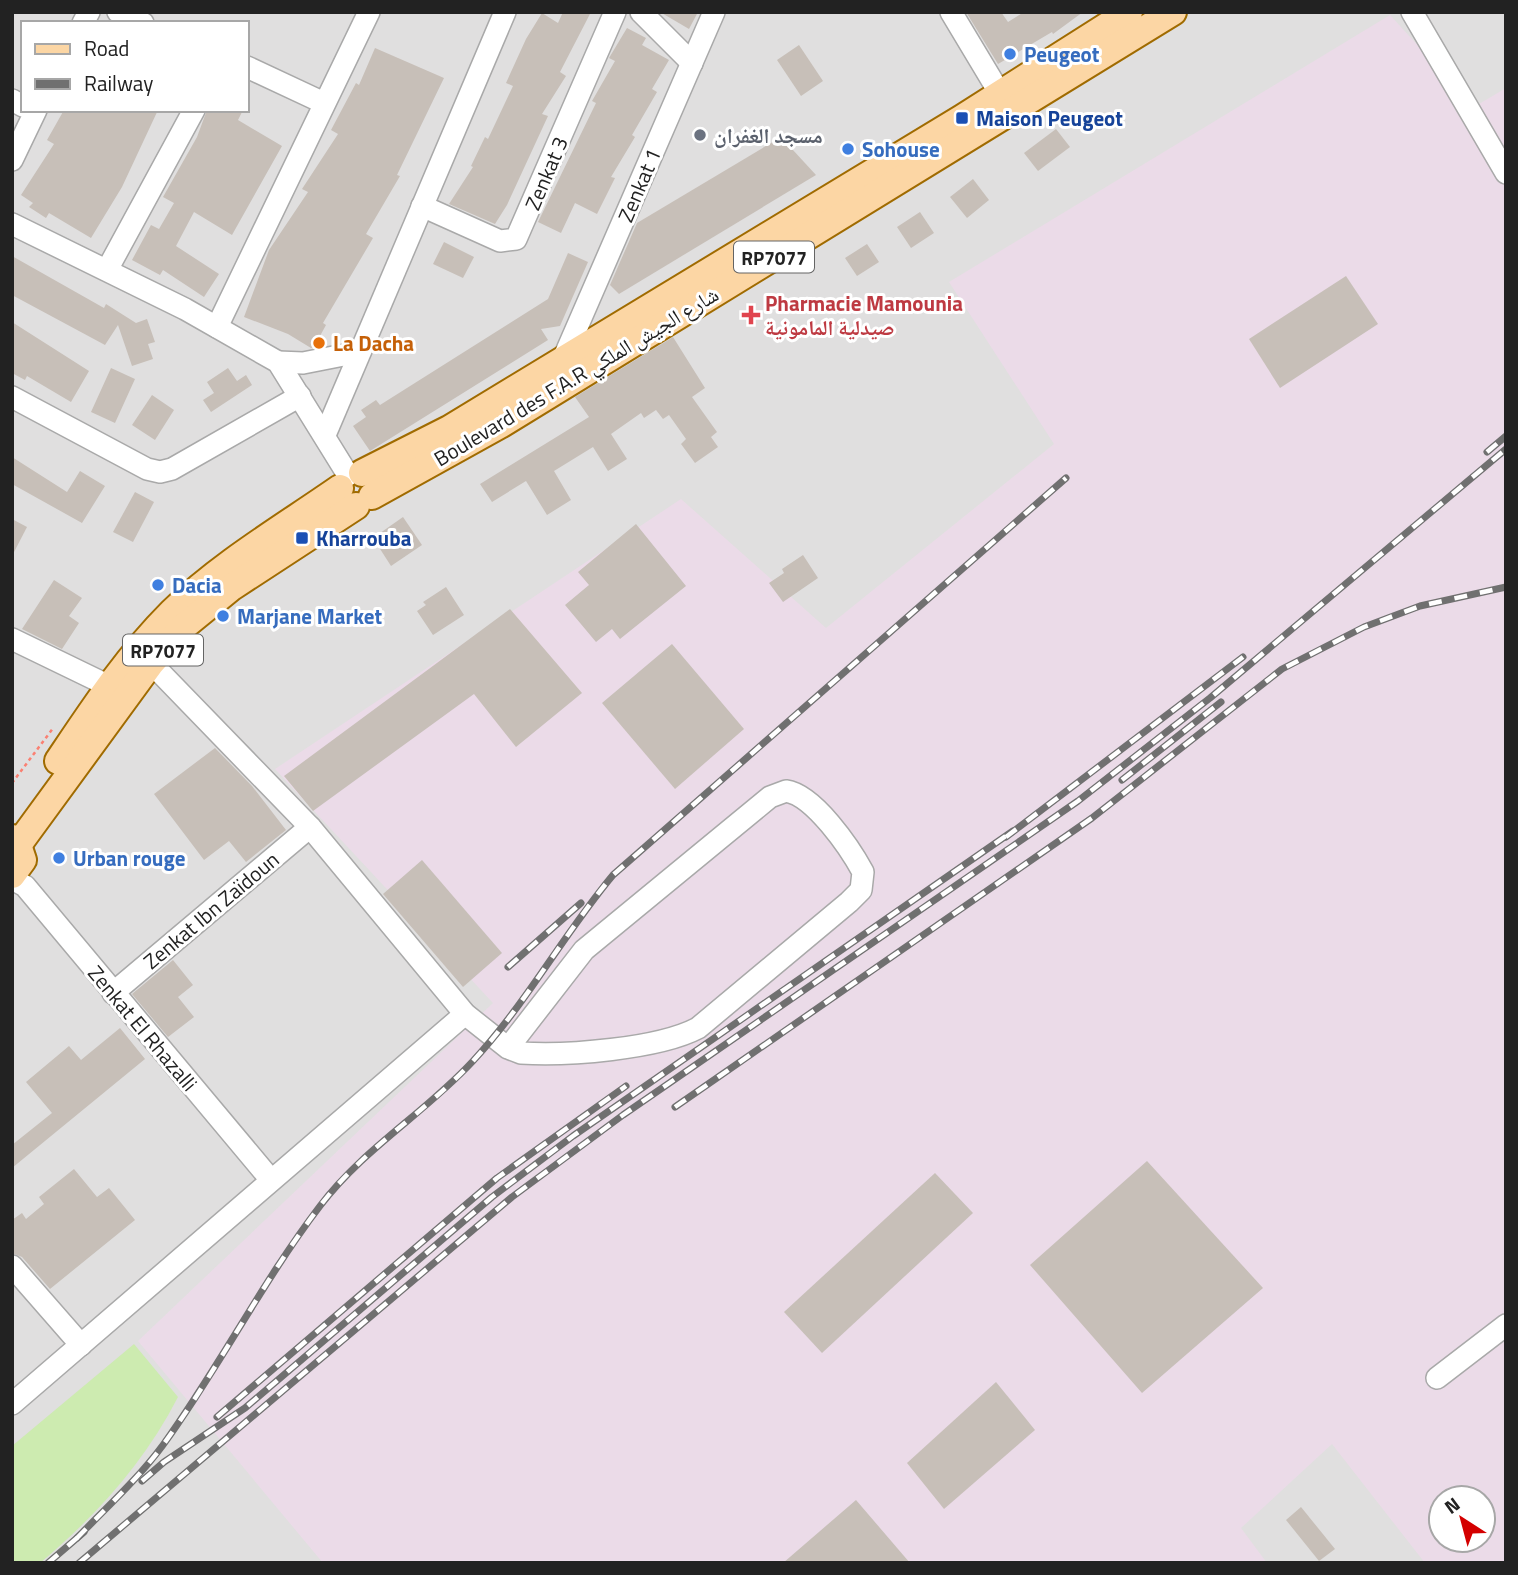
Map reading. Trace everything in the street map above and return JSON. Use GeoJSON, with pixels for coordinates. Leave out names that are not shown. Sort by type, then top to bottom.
{"type":"FeatureCollection","features":[{"type":"Feature","properties":{"kind":"main road","name":"Boulevard des F.A.R شارع الجيش الملكي"},"geometry":{"type":"LineString","coordinates":[[12,877],[23,860],[14,835],[30,803],[109,686],[159,626],[195,592],[564,357],[962,118],[999,92],[1129,12]]}},
{"type":"Feature","properties":{"kind":"main road","name":"Boulevard des F.A.R شارع الجيش الملكي"},"geometry":{"type":"LineString","coordinates":[[14,835],[151,663],[183,627],[209,604],[302,538],[356,488],[500,425],[1173,12]]}},
{"type":"Feature","properties":{"kind":"street"},"geometry":{"type":"LineString","coordinates":[[118,12],[138,21]]}},
{"type":"Feature","properties":{"kind":"street"},"geometry":{"type":"LineString","coordinates":[[217,327],[369,12]]}},
{"type":"Feature","properties":{"kind":"street"},"geometry":{"type":"LineString","coordinates":[[325,435],[505,12]]}},
{"type":"Feature","properties":{"kind":"street","name":"Zenkat 3"},"geometry":{"type":"LineString","coordinates":[[422,206],[500,241],[516,239],[615,12]]}},
{"type":"Feature","properties":{"kind":"street"},"geometry":{"type":"LineString","coordinates":[[641,12],[692,63]]}},
{"type":"Feature","properties":{"kind":"street","name":"Zenkat 1"},"geometry":{"type":"LineString","coordinates":[[564,357],[715,12]]}},
{"type":"Feature","properties":{"kind":"street"},"geometry":{"type":"LineString","coordinates":[[951,12],[999,92]]}},
{"type":"Feature","properties":{"kind":"street"},"geometry":{"type":"LineString","coordinates":[[1412,12],[1506,173]]}},
{"type":"Feature","properties":{"kind":"street"},"geometry":{"type":"LineString","coordinates":[[248,67],[324,103]]}},
{"type":"Feature","properties":{"kind":"street"},"geometry":{"type":"LineString","coordinates":[[12,160],[31,112]]}},
{"type":"Feature","properties":{"kind":"street"},"geometry":{"type":"LineString","coordinates":[[107,270],[193,112]]}},
{"type":"Feature","properties":{"kind":"street"},"geometry":{"type":"LineString","coordinates":[[12,224],[217,327],[278,362],[356,488]]}},
{"type":"Feature","properties":{"kind":"street"},"geometry":{"type":"LineString","coordinates":[[278,362],[303,363],[359,352]]}},
{"type":"Feature","properties":{"kind":"street"},"geometry":{"type":"LineString","coordinates":[[12,397],[147,469],[160,472],[172,470],[300,396]]}},
{"type":"Feature","properties":{"kind":"street"},"geometry":{"type":"LineString","coordinates":[[12,639],[109,686]]}},
{"type":"Feature","properties":{"kind":"street"},"geometry":{"type":"LineString","coordinates":[[151,663],[310,827],[465,1014],[508,1048],[539,1054],[633,1046],[686,1034],[769,971],[849,902],[860,890],[863,872],[832,826],[802,797],[786,791],[770,797],[584,950],[508,1048]]}},
{"type":"Feature","properties":{"kind":"street","name":"Zenkat Ibn Zaïdoun"},"geometry":{"type":"LineString","coordinates":[[113,993],[310,827]]}},
{"type":"Feature","properties":{"kind":"street","name":"Zenkat El Rhazalli"},"geometry":{"type":"LineString","coordinates":[[12,877],[25,886],[271,1180]]}},
{"type":"Feature","properties":{"kind":"street"},"geometry":{"type":"LineString","coordinates":[[12,1404],[465,1014]]}},
{"type":"Feature","properties":{"kind":"street"},"geometry":{"type":"LineString","coordinates":[[12,1266],[80,1345]]}},
{"type":"Feature","properties":{"kind":"street"},"geometry":{"type":"LineString","coordinates":[[1437,1378],[1506,1325]]}},
{"type":"Feature","properties":{"kind":"path"},"geometry":{"type":"LineString","coordinates":[[12,783],[60,720]]}},
{"type":"Feature","properties":{"kind":"shaded area"},"geometry":{"type":"Polygon","coordinates":[[[12,12],[1506,12],[1506,1563],[12,1563],[12,12]]]}},
{"type":"Feature","properties":{"kind":"shaded area"},"geometry":{"type":"Polygon","coordinates":[[[1390,15],[1474,107],[1506,88],[1506,1563],[1425,1563],[1332,1444],[1241,1528],[1267,1563],[323,1563],[138,1341],[493,1003],[275,769],[681,499],[826,628],[1054,444],[949,282],[1390,15]]]}},
{"type":"Feature","properties":{"kind":"green space"},"geometry":{"type":"Polygon","coordinates":[[[134,1344],[178,1397],[165,1421],[118,1487],[61,1545],[40,1563],[12,1563],[12,1446],[134,1344]]]}},
{"type":"Feature","properties":{"kind":"building"},"geometry":{"type":"Polygon","coordinates":[[[563,12],[591,12],[560,72],[566,76],[542,114],[548,116],[507,205],[495,224],[449,204],[473,167],[471,166],[485,137],[488,139],[513,86],[506,83],[526,39],[542,13],[558,23],[563,12]]]}},
{"type":"Feature","properties":{"kind":"building"},"geometry":{"type":"Polygon","coordinates":[[[660,12],[698,12],[689,29],[660,12]]]}},
{"type":"Feature","properties":{"kind":"building"},"geometry":{"type":"Polygon","coordinates":[[[966,12],[1001,12],[1008,22],[1024,12],[1083,12],[1053,34],[1052,32],[998,64],[966,12]]]}},
{"type":"Feature","properties":{"kind":"building"},"geometry":{"type":"Polygon","coordinates":[[[627,28],[646,38],[642,45],[669,60],[652,89],[657,92],[611,177],[615,178],[597,214],[575,203],[561,233],[538,222],[596,103],[592,101],[615,61],[609,58],[627,28]]]}},
{"type":"Feature","properties":{"kind":"building"},"geometry":{"type":"Polygon","coordinates":[[[799,45],[823,81],[801,96],[777,60],[799,45]]]}},
{"type":"Feature","properties":{"kind":"building"},"geometry":{"type":"Polygon","coordinates":[[[375,48],[444,78],[397,175],[400,176],[366,234],[373,238],[323,323],[326,325],[314,347],[311,348],[288,334],[244,317],[269,250],[308,192],[302,189],[338,134],[331,130],[356,83],[359,85],[375,48]]]}},
{"type":"Feature","properties":{"kind":"building"},"geometry":{"type":"Polygon","coordinates":[[[63,112],[157,112],[122,187],[91,238],[49,213],[46,218],[29,207],[33,203],[21,195],[54,144],[47,140],[63,112]]]}},
{"type":"Feature","properties":{"kind":"building"},"geometry":{"type":"Polygon","coordinates":[[[206,112],[242,112],[238,120],[282,146],[232,235],[194,212],[176,246],[219,274],[204,297],[163,270],[160,275],[132,260],[151,225],[159,229],[174,203],[163,197],[197,137],[206,112]]]}},
{"type":"Feature","properties":{"kind":"building"},"geometry":{"type":"Polygon","coordinates":[[[1056,129],[1070,147],[1038,171],[1024,153],[1056,129]]]}},
{"type":"Feature","properties":{"kind":"building"},"geometry":{"type":"Polygon","coordinates":[[[781,137],[816,175],[619,294],[610,285],[637,223],[781,137]]]}},
{"type":"Feature","properties":{"kind":"building"},"geometry":{"type":"Polygon","coordinates":[[[973,179],[989,200],[967,218],[950,197],[973,179]]]}},
{"type":"Feature","properties":{"kind":"building"},"geometry":{"type":"Polygon","coordinates":[[[920,212],[934,233],[911,248],[897,227],[920,212]]]}},
{"type":"Feature","properties":{"kind":"building"},"geometry":{"type":"Polygon","coordinates":[[[444,242],[474,257],[463,278],[433,264],[444,242]]]}},
{"type":"Feature","properties":{"kind":"building"},"geometry":{"type":"Polygon","coordinates":[[[867,244],[879,262],[857,276],[845,258],[867,244]]]}},
{"type":"Feature","properties":{"kind":"building"},"geometry":{"type":"Polygon","coordinates":[[[568,253],[588,262],[560,326],[541,329],[548,340],[370,451],[353,426],[366,417],[361,410],[376,400],[380,405],[548,299],[568,253]]]}},
{"type":"Feature","properties":{"kind":"building"},"geometry":{"type":"Polygon","coordinates":[[[12,256],[104,308],[106,304],[136,323],[147,319],[155,342],[148,344],[153,359],[132,366],[118,325],[105,345],[12,295],[12,256]]]}},
{"type":"Feature","properties":{"kind":"building"},"geometry":{"type":"Polygon","coordinates":[[[1346,276],[1378,324],[1280,388],[1249,339],[1346,276]]]}},
{"type":"Feature","properties":{"kind":"building"},"geometry":{"type":"Polygon","coordinates":[[[12,322],[89,371],[71,402],[27,376],[25,380],[12,373],[12,322]]]}},
{"type":"Feature","properties":{"kind":"building"},"geometry":{"type":"Polygon","coordinates":[[[673,337],[705,388],[692,397],[717,432],[711,437],[718,447],[695,463],[681,444],[686,439],[669,415],[663,419],[656,410],[644,418],[641,413],[611,434],[627,459],[608,471],[593,447],[554,471],[571,500],[547,515],[526,481],[492,502],[480,484],[589,417],[575,397],[673,337]]]}},
{"type":"Feature","properties":{"kind":"building"},"geometry":{"type":"Polygon","coordinates":[[[111,368],[135,379],[115,423],[91,412],[111,368]]]}},
{"type":"Feature","properties":{"kind":"building"},"geometry":{"type":"Polygon","coordinates":[[[228,368],[237,381],[246,375],[252,385],[211,412],[203,400],[214,393],[207,382],[228,368]]]}},
{"type":"Feature","properties":{"kind":"building"},"geometry":{"type":"Polygon","coordinates":[[[152,395],[174,410],[155,440],[132,425],[152,395]]]}},
{"type":"Feature","properties":{"kind":"building"},"geometry":{"type":"Polygon","coordinates":[[[12,457],[67,492],[80,471],[105,486],[82,523],[12,484],[12,457]]]}},
{"type":"Feature","properties":{"kind":"building"},"geometry":{"type":"Polygon","coordinates":[[[135,492],[154,502],[133,542],[113,532],[135,492]]]}},
{"type":"Feature","properties":{"kind":"building"},"geometry":{"type":"Polygon","coordinates":[[[403,517],[422,545],[391,566],[373,538],[403,517]]]}},
{"type":"Feature","properties":{"kind":"building"},"geometry":{"type":"Polygon","coordinates":[[[12,519],[27,527],[12,556],[12,519]]]}},
{"type":"Feature","properties":{"kind":"building"},"geometry":{"type":"Polygon","coordinates":[[[636,524],[686,586],[620,639],[612,629],[596,642],[565,605],[589,585],[578,572],[636,524]]]}},
{"type":"Feature","properties":{"kind":"building"},"geometry":{"type":"Polygon","coordinates":[[[803,555],[818,578],[783,602],[769,583],[784,573],[782,569],[803,555]]]}},
{"type":"Feature","properties":{"kind":"building"},"geometry":{"type":"Polygon","coordinates":[[[54,580],[82,598],[69,616],[79,623],[62,649],[22,629],[54,580]]]}},
{"type":"Feature","properties":{"kind":"building"},"geometry":{"type":"Polygon","coordinates":[[[446,587],[464,615],[433,635],[417,611],[426,605],[423,602],[446,587]]]}},
{"type":"Feature","properties":{"kind":"building"},"geometry":{"type":"Polygon","coordinates":[[[510,609],[582,693],[516,747],[474,694],[313,811],[284,776],[510,609]]]}},
{"type":"Feature","properties":{"kind":"building"},"geometry":{"type":"Polygon","coordinates":[[[672,644],[744,729],[675,789],[602,703],[672,644]]]}},
{"type":"Feature","properties":{"kind":"building"},"geometry":{"type":"Polygon","coordinates":[[[215,748],[252,786],[286,830],[246,862],[229,841],[204,860],[154,794],[215,748]]]}},
{"type":"Feature","properties":{"kind":"building"},"geometry":{"type":"Polygon","coordinates":[[[422,860],[502,953],[463,987],[383,894],[422,860]]]}},
{"type":"Feature","properties":{"kind":"building"},"geometry":{"type":"Polygon","coordinates":[[[173,960],[193,985],[178,997],[194,1017],[168,1037],[132,994],[173,960]]]}},
{"type":"Feature","properties":{"kind":"building"},"geometry":{"type":"Polygon","coordinates":[[[120,1028],[145,1059],[12,1168],[12,1145],[52,1113],[26,1082],[69,1046],[81,1060],[120,1028]]]}},
{"type":"Feature","properties":{"kind":"building"},"geometry":{"type":"Polygon","coordinates":[[[1147,1161],[1263,1288],[1142,1393],[1030,1265],[1147,1161]]]}},
{"type":"Feature","properties":{"kind":"building"},"geometry":{"type":"Polygon","coordinates":[[[74,1169],[97,1197],[109,1188],[135,1220],[50,1289],[22,1257],[12,1253],[12,1220],[22,1213],[26,1219],[44,1204],[39,1197],[74,1169]]]}},
{"type":"Feature","properties":{"kind":"building"},"geometry":{"type":"Polygon","coordinates":[[[935,1173],[973,1213],[822,1353],[784,1312],[935,1173]]]}},
{"type":"Feature","properties":{"kind":"building"},"geometry":{"type":"Polygon","coordinates":[[[996,1382],[1035,1430],[944,1509],[907,1463],[996,1382]]]}},
{"type":"Feature","properties":{"kind":"building"},"geometry":{"type":"Polygon","coordinates":[[[856,1500],[910,1563],[783,1563],[856,1500]]]}},
{"type":"Feature","properties":{"kind":"building"},"geometry":{"type":"Polygon","coordinates":[[[1301,1507],[1335,1549],[1319,1561],[1286,1520],[1301,1507]]]}},
{"type":"Feature","properties":{"kind":"railway"},"geometry":{"type":"LineString","coordinates":[[1487,452],[1506,436]]}},
{"type":"Feature","properties":{"kind":"railway"},"geometry":{"type":"LineString","coordinates":[[79,1563],[512,1197],[623,1115],[1078,801],[1210,698],[1506,449]]}},
{"type":"Feature","properties":{"kind":"railway"},"geometry":{"type":"LineString","coordinates":[[77,1538],[163,1445],[320,1206],[355,1167],[435,1098],[473,1061],[510,1016],[613,875],[1066,478]]}},
{"type":"Feature","properties":{"kind":"railway"},"geometry":{"type":"LineString","coordinates":[[675,1107],[1092,818],[1282,669],[1364,627],[1420,606],[1506,587]]}},
{"type":"Feature","properties":{"kind":"railway"},"geometry":{"type":"LineString","coordinates":[[1006,837],[1243,657]]}},
{"type":"Feature","properties":{"kind":"railway"},"geometry":{"type":"LineString","coordinates":[[1122,780],[1221,702]]}},
{"type":"Feature","properties":{"kind":"railway"},"geometry":{"type":"LineString","coordinates":[[142,1481],[164,1462],[245,1408],[492,1197],[573,1136],[1013,831]]}},
{"type":"Feature","properties":{"kind":"railway"},"geometry":{"type":"LineString","coordinates":[[508,967],[581,903]]}},
{"type":"Feature","properties":{"kind":"railway"},"geometry":{"type":"LineString","coordinates":[[217,1417],[497,1178],[626,1086]]}},
{"type":"Feature","properties":{"kind":"railway"},"geometry":{"type":"LineString","coordinates":[[48,1563],[84,1532]]}},
{"type":"Feature","properties":{"kind":"place","name":"Peugeot"},"geometry":{"type":"Point","coordinates":[1010,54]}},
{"type":"Feature","properties":{"kind":"place","name":"Maison Peugeot"},"geometry":{"type":"Point","coordinates":[962,118]}},
{"type":"Feature","properties":{"kind":"place","name":"مسجد الغفران"},"geometry":{"type":"Point","coordinates":[700,135]}},
{"type":"Feature","properties":{"kind":"place","name":"Sohouse"},"geometry":{"type":"Point","coordinates":[848,149]}},
{"type":"Feature","properties":{"kind":"place","name":"Pharmacie Mamounia صيدلية المامونية"},"geometry":{"type":"Point","coordinates":[751,315]}},
{"type":"Feature","properties":{"kind":"place","name":"La Dacha"},"geometry":{"type":"Point","coordinates":[319,343]}},
{"type":"Feature","properties":{"kind":"place","name":"Kharrouba"},"geometry":{"type":"Point","coordinates":[302,538]}},
{"type":"Feature","properties":{"kind":"place","name":"Dacia"},"geometry":{"type":"Point","coordinates":[158,585]}},
{"type":"Feature","properties":{"kind":"place","name":"Marjane Market"},"geometry":{"type":"Point","coordinates":[223,616]}},
{"type":"Feature","properties":{"kind":"place","name":"Urban rouge"},"geometry":{"type":"Point","coordinates":[59,858]}}]}
